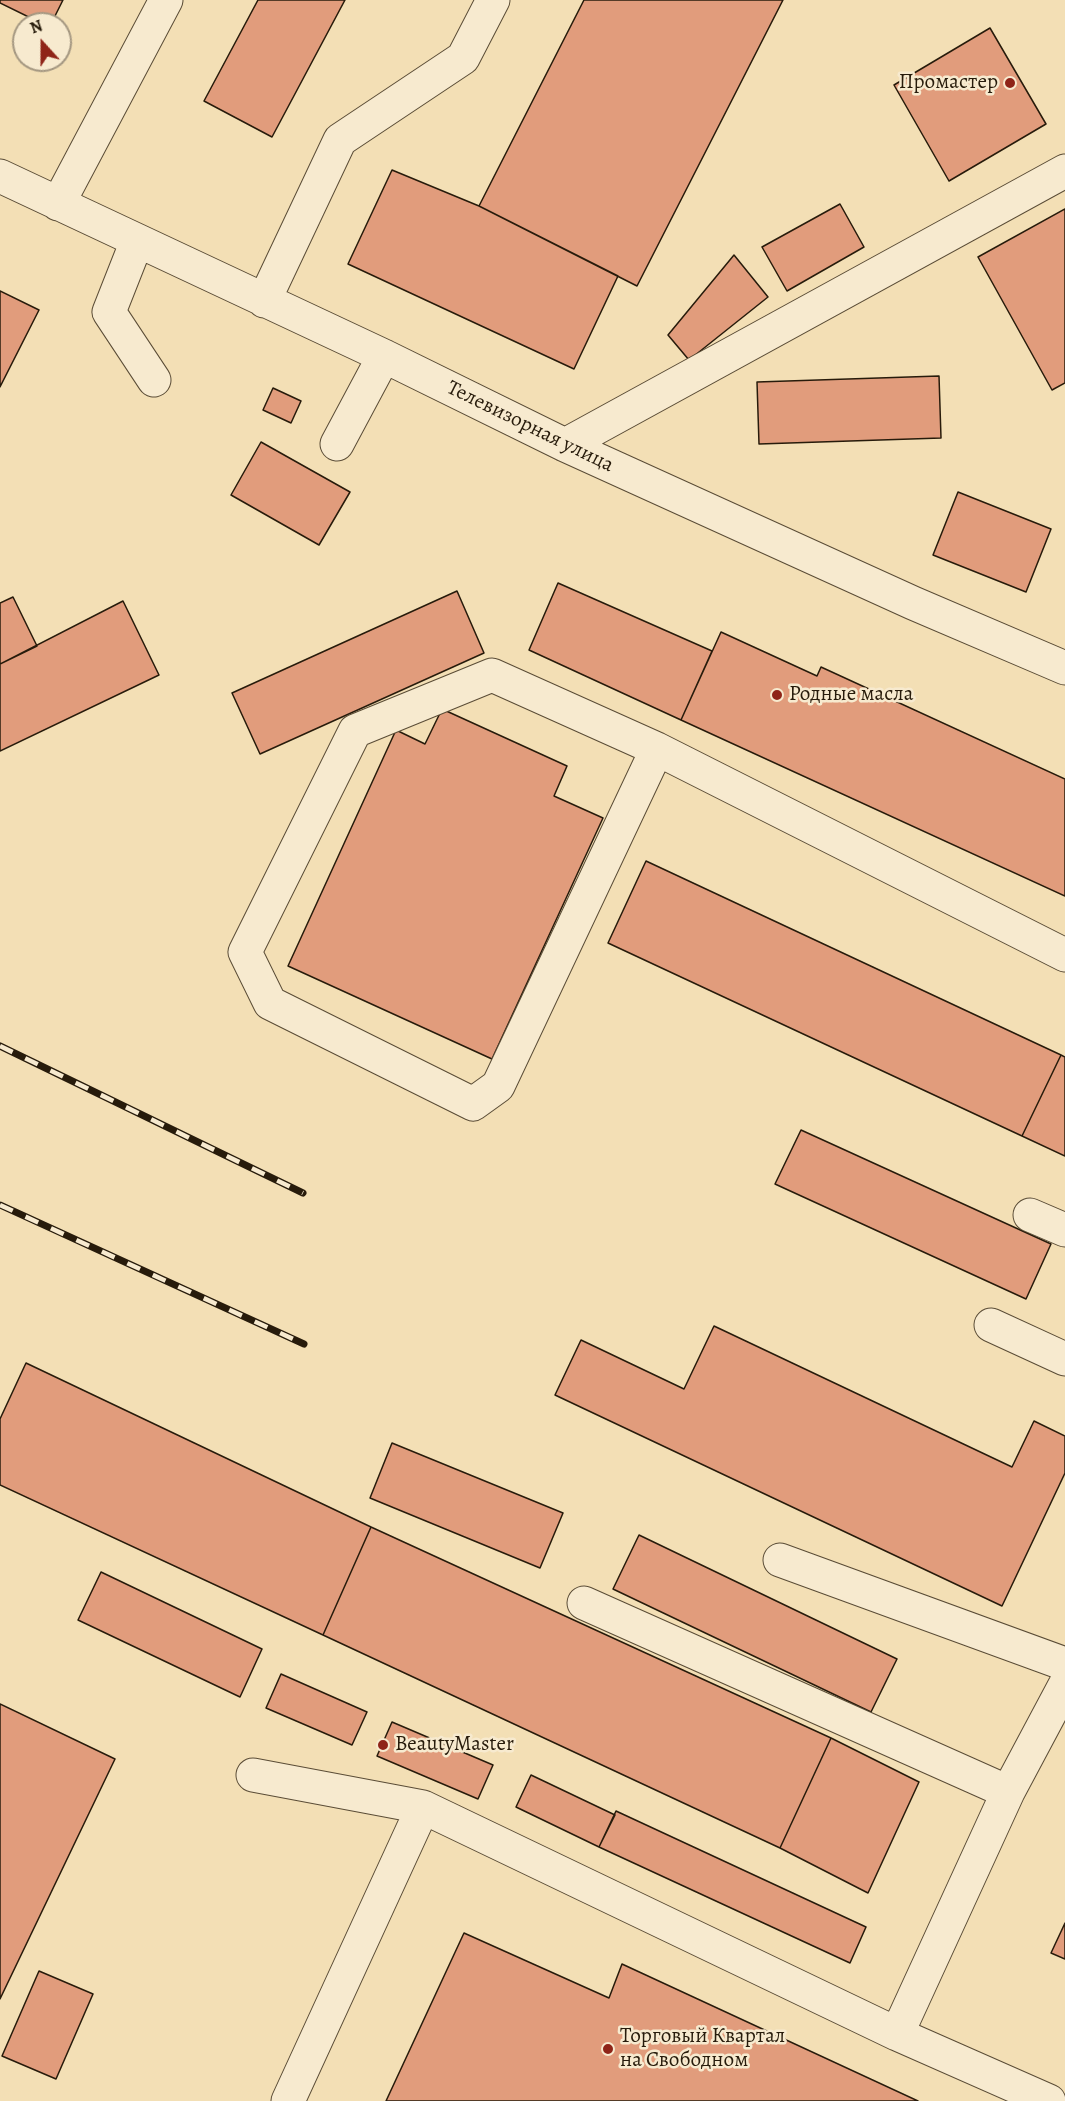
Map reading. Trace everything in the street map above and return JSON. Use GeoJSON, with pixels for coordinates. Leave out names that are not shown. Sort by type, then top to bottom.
{"type":"FeatureCollection","features":[{"type":"Feature","properties":{"kind":"street"},"geometry":{"type":"LineString","coordinates":[[58,204],[166,0]]}},
{"type":"Feature","properties":{"kind":"street"},"geometry":{"type":"LineString","coordinates":[[264,301],[340,140],[463,58],[492,0]]}},
{"type":"Feature","properties":{"kind":"street"},"geometry":{"type":"LineString","coordinates":[[565,445],[1065,171]]}},
{"type":"Feature","properties":{"kind":"street","name":"Телевизорная улица"},"geometry":{"type":"LineString","coordinates":[[0,176],[384,356],[565,445],[913,603],[1065,668]]}},
{"type":"Feature","properties":{"kind":"street"},"geometry":{"type":"LineString","coordinates":[[137,241],[109,312],[154,380]]}},
{"type":"Feature","properties":{"kind":"street"},"geometry":{"type":"LineString","coordinates":[[337,444],[384,356]]}},
{"type":"Feature","properties":{"kind":"street"},"geometry":{"type":"LineString","coordinates":[[657,749],[498,1086],[473,1104],[270,1003],[245,952],[355,731],[492,675],[657,749],[1065,955]]}},
{"type":"Feature","properties":{"kind":"street"},"geometry":{"type":"LineString","coordinates":[[1030,1215],[1065,1230]]}},
{"type":"Feature","properties":{"kind":"street"},"geometry":{"type":"LineString","coordinates":[[991,1326],[1065,1359]]}},
{"type":"Feature","properties":{"kind":"street"},"geometry":{"type":"LineString","coordinates":[[780,1560],[1065,1664]]}},
{"type":"Feature","properties":{"kind":"street"},"geometry":{"type":"LineString","coordinates":[[584,1603],[1008,1792]]}},
{"type":"Feature","properties":{"kind":"street"},"geometry":{"type":"LineString","coordinates":[[897,2034],[1008,1792],[1065,1685]]}},
{"type":"Feature","properties":{"kind":"street"},"geometry":{"type":"LineString","coordinates":[[253,1775],[423,1807],[897,2034],[1049,2101]]}},
{"type":"Feature","properties":{"kind":"street"},"geometry":{"type":"LineString","coordinates":[[288,2101],[423,1807]]}},
{"type":"Feature","properties":{"kind":"building"},"geometry":{"type":"Polygon","coordinates":[[[0,0],[63,0],[57,12],[18,12],[0,3],[0,0]]]}},
{"type":"Feature","properties":{"kind":"building"},"geometry":{"type":"Polygon","coordinates":[[[258,0],[345,0],[272,137],[204,101],[258,0]]]}},
{"type":"Feature","properties":{"kind":"building"},"geometry":{"type":"Polygon","coordinates":[[[584,0],[783,0],[637,286],[479,206],[584,0]]]}},
{"type":"Feature","properties":{"kind":"building"},"geometry":{"type":"Polygon","coordinates":[[[990,28],[1046,124],[949,181],[894,85],[990,28]]]}},
{"type":"Feature","properties":{"kind":"building"},"geometry":{"type":"Polygon","coordinates":[[[392,170],[479,206],[618,276],[574,369],[348,264],[392,170]]]}},
{"type":"Feature","properties":{"kind":"building"},"geometry":{"type":"Polygon","coordinates":[[[840,204],[864,247],[787,291],[762,247],[840,204]]]}},
{"type":"Feature","properties":{"kind":"building"},"geometry":{"type":"Polygon","coordinates":[[[1065,209],[1065,383],[1052,390],[978,257],[1065,209]]]}},
{"type":"Feature","properties":{"kind":"building"},"geometry":{"type":"Polygon","coordinates":[[[734,255],[768,297],[689,360],[668,335],[734,255]]]}},
{"type":"Feature","properties":{"kind":"building"},"geometry":{"type":"Polygon","coordinates":[[[0,291],[39,310],[0,387],[0,291]]]}},
{"type":"Feature","properties":{"kind":"building"},"geometry":{"type":"Polygon","coordinates":[[[939,376],[941,438],[759,444],[757,382],[939,376]]]}},
{"type":"Feature","properties":{"kind":"building"},"geometry":{"type":"Polygon","coordinates":[[[273,388],[301,401],[291,423],[263,410],[273,388]]]}},
{"type":"Feature","properties":{"kind":"building"},"geometry":{"type":"Polygon","coordinates":[[[261,442],[350,492],[319,545],[231,495],[261,442]]]}},
{"type":"Feature","properties":{"kind":"building"},"geometry":{"type":"Polygon","coordinates":[[[958,492],[1051,529],[1026,592],[933,555],[958,492]]]}},
{"type":"Feature","properties":{"kind":"building"},"geometry":{"type":"Polygon","coordinates":[[[558,583],[712,651],[681,720],[529,650],[558,583]]]}},
{"type":"Feature","properties":{"kind":"building"},"geometry":{"type":"Polygon","coordinates":[[[457,591],[484,653],[260,754],[232,693],[457,591]]]}},
{"type":"Feature","properties":{"kind":"building"},"geometry":{"type":"Polygon","coordinates":[[[13,597],[37,646],[0,664],[0,603],[13,597]]]}},
{"type":"Feature","properties":{"kind":"building"},"geometry":{"type":"Polygon","coordinates":[[[123,601],[159,675],[0,751],[0,664],[123,601]]]}},
{"type":"Feature","properties":{"kind":"building"},"geometry":{"type":"Polygon","coordinates":[[[721,632],[817,676],[821,667],[1065,779],[1065,896],[681,720],[721,632]]]}},
{"type":"Feature","properties":{"kind":"building"},"geometry":{"type":"Polygon","coordinates":[[[442,709],[567,766],[554,796],[603,818],[492,1059],[288,966],[396,730],[425,744],[442,709]]]}},
{"type":"Feature","properties":{"kind":"building"},"geometry":{"type":"Polygon","coordinates":[[[646,861],[1061,1055],[1022,1136],[608,943],[646,861]]]}},
{"type":"Feature","properties":{"kind":"building"},"geometry":{"type":"Polygon","coordinates":[[[1061,1055],[1065,1057],[1065,1156],[1022,1136],[1061,1055]]]}},
{"type":"Feature","properties":{"kind":"building"},"geometry":{"type":"Polygon","coordinates":[[[801,1130],[1051,1244],[1026,1299],[775,1184],[801,1130]]]}},
{"type":"Feature","properties":{"kind":"building"},"geometry":{"type":"Polygon","coordinates":[[[714,1326],[1012,1467],[1034,1421],[1065,1436],[1065,1473],[1002,1606],[555,1395],[581,1340],[684,1389],[714,1326]]]}},
{"type":"Feature","properties":{"kind":"building"},"geometry":{"type":"Polygon","coordinates":[[[26,1363],[371,1527],[323,1635],[0,1485],[0,1419],[26,1363]]]}},
{"type":"Feature","properties":{"kind":"building"},"geometry":{"type":"Polygon","coordinates":[[[392,1443],[563,1513],[540,1568],[370,1498],[392,1443]]]}},
{"type":"Feature","properties":{"kind":"building"},"geometry":{"type":"Polygon","coordinates":[[[371,1527],[831,1738],[780,1848],[323,1635],[371,1527]]]}},
{"type":"Feature","properties":{"kind":"building"},"geometry":{"type":"Polygon","coordinates":[[[639,1535],[897,1659],[871,1712],[613,1589],[639,1535]]]}},
{"type":"Feature","properties":{"kind":"building"},"geometry":{"type":"Polygon","coordinates":[[[101,1572],[262,1649],[240,1697],[78,1620],[101,1572]]]}},
{"type":"Feature","properties":{"kind":"building"},"geometry":{"type":"Polygon","coordinates":[[[281,1674],[367,1712],[352,1745],[266,1708],[281,1674]]]}},
{"type":"Feature","properties":{"kind":"building"},"geometry":{"type":"Polygon","coordinates":[[[0,1704],[115,1759],[0,1999],[0,1704]]]}},
{"type":"Feature","properties":{"kind":"building"},"geometry":{"type":"Polygon","coordinates":[[[392,1722],[493,1765],[478,1799],[377,1756],[392,1722]]]}},
{"type":"Feature","properties":{"kind":"building"},"geometry":{"type":"Polygon","coordinates":[[[831,1738],[919,1782],[868,1893],[780,1848],[831,1738]]]}},
{"type":"Feature","properties":{"kind":"building"},"geometry":{"type":"Polygon","coordinates":[[[531,1775],[615,1815],[599,1847],[516,1807],[531,1775]]]}},
{"type":"Feature","properties":{"kind":"building"},"geometry":{"type":"Polygon","coordinates":[[[616,1811],[866,1927],[850,1963],[599,1847],[616,1811]]]}},
{"type":"Feature","properties":{"kind":"building"},"geometry":{"type":"Polygon","coordinates":[[[1065,1923],[1065,1959],[1051,1953],[1065,1923]]]}},
{"type":"Feature","properties":{"kind":"building","name":"Торговый Квартал на Свободном"},"geometry":{"type":"Polygon","coordinates":[[[464,1933],[609,1998],[622,1964],[918,2101],[386,2101],[464,1933]]]}},
{"type":"Feature","properties":{"kind":"building"},"geometry":{"type":"Polygon","coordinates":[[[39,1971],[93,1994],[56,2079],[2,2056],[39,1971]]]}},
{"type":"Feature","properties":{"kind":"railway"},"geometry":{"type":"LineString","coordinates":[[0,1046],[303,1193]]}},
{"type":"Feature","properties":{"kind":"railway"},"geometry":{"type":"LineString","coordinates":[[0,1205],[304,1344]]}},
{"type":"Feature","properties":{"kind":"place","name":"Промастер"},"geometry":{"type":"Point","coordinates":[1010,83]}},
{"type":"Feature","properties":{"kind":"place","name":"Родные масла"},"geometry":{"type":"Point","coordinates":[777,695]}},
{"type":"Feature","properties":{"kind":"place","name":"BeautyMaster"},"geometry":{"type":"Point","coordinates":[383,1745]}},
{"type":"Feature","properties":{"kind":"place","name":"Торговый Квартал на Свободном"},"geometry":{"type":"Point","coordinates":[608,2049]}}]}
